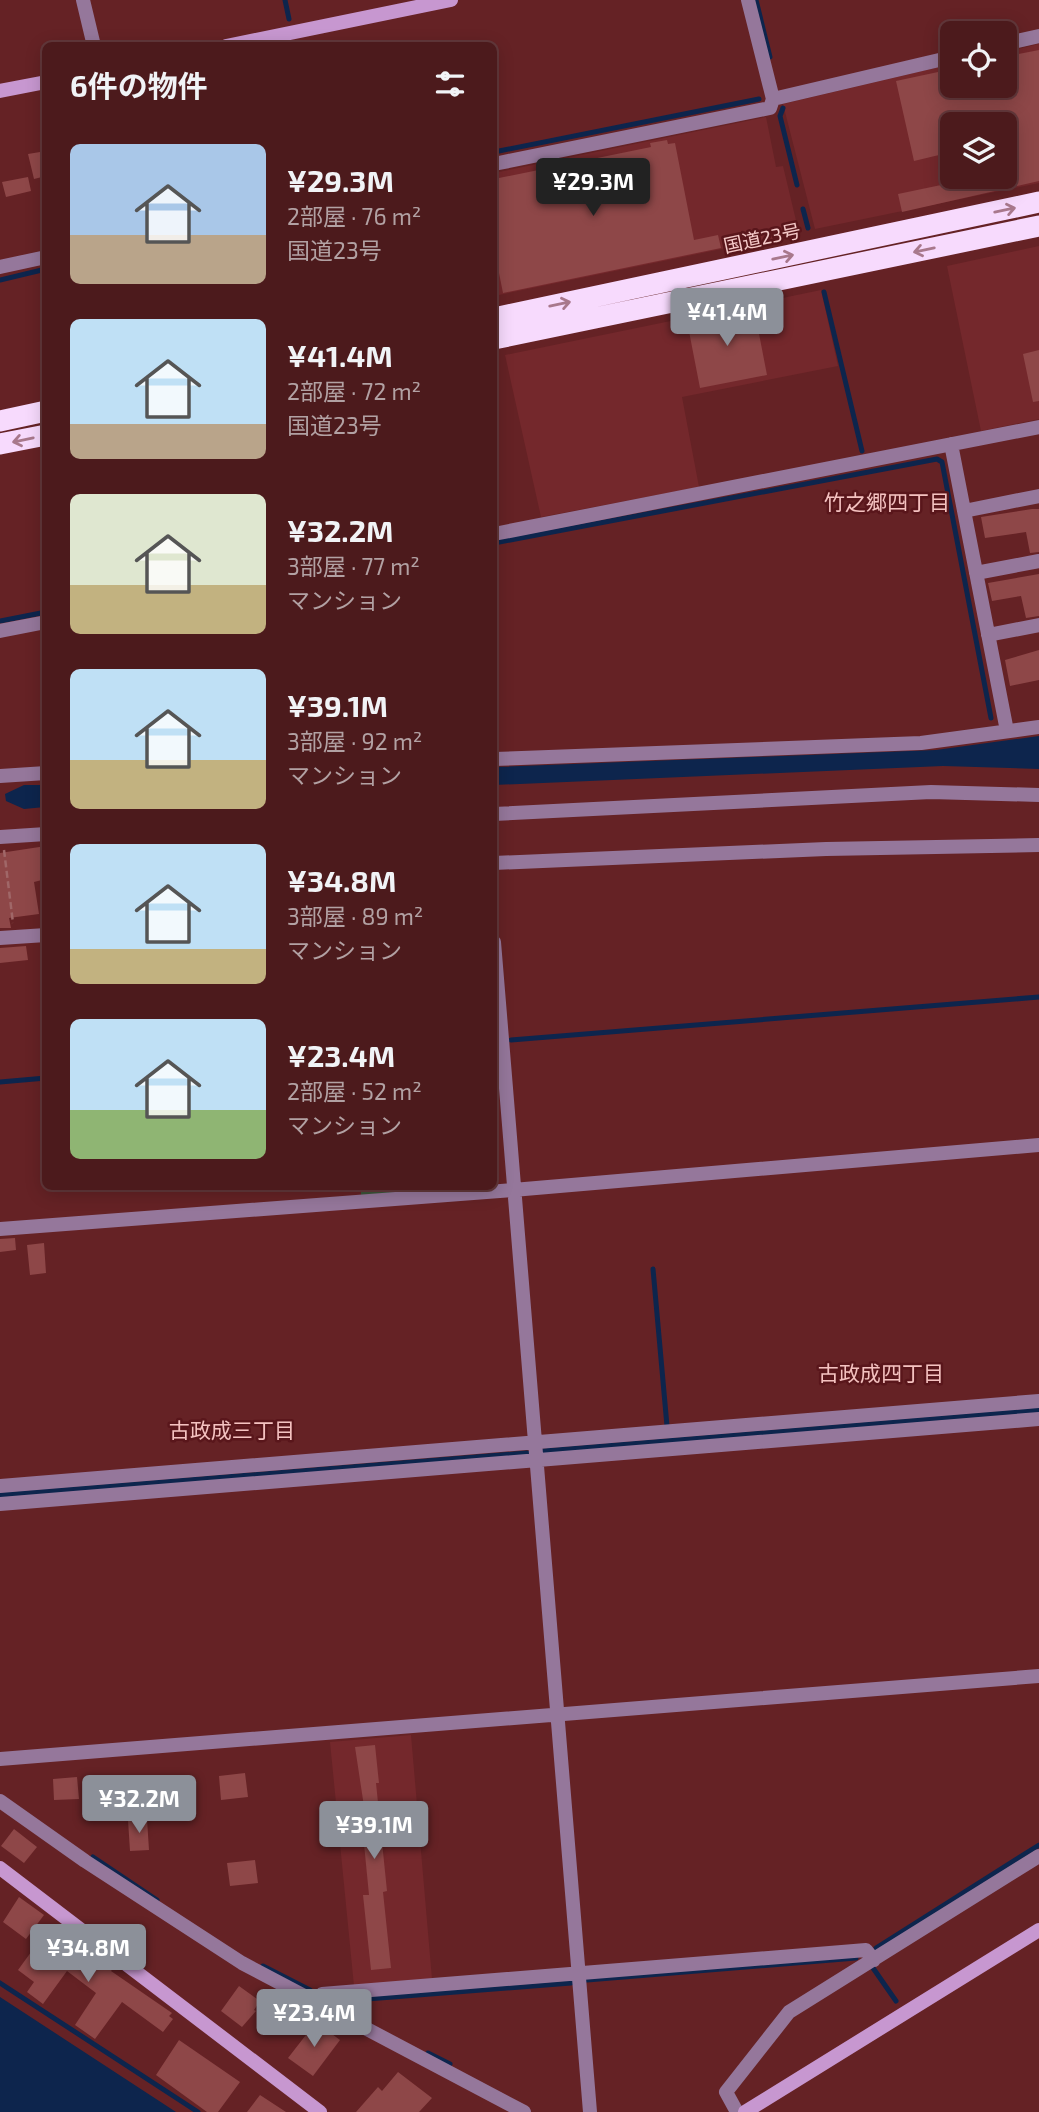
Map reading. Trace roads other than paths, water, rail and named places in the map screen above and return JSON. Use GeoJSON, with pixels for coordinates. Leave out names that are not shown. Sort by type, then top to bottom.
{"type":"FeatureCollection","features":[{"type":"Feature","properties":{"kind":"highway","name":"国道23号"},"geometry":{"type":"LineString","coordinates":[[497,317],[1039,202]]}},
{"type":"Feature","properties":{"kind":"highway"},"geometry":{"type":"LineString","coordinates":[[497,339],[1039,226]]}},
{"type":"Feature","properties":{"kind":"highway"},"geometry":{"type":"LineString","coordinates":[[0,421],[42,412]]}},
{"type":"Feature","properties":{"kind":"highway"},"geometry":{"type":"LineString","coordinates":[[0,444],[42,436]]}},
{"type":"Feature","properties":{"kind":"street"},"geometry":{"type":"LineString","coordinates":[[83,0],[92,42]]}},
{"type":"Feature","properties":{"kind":"street"},"geometry":{"type":"LineString","coordinates":[[246,42],[451,0]]}},
{"type":"Feature","properties":{"kind":"street"},"geometry":{"type":"LineString","coordinates":[[497,163],[770,108],[773,99],[748,0]]}},
{"type":"Feature","properties":{"kind":"street"},"geometry":{"type":"LineString","coordinates":[[1017,41],[1039,36]]}},
{"type":"Feature","properties":{"kind":"street"},"geometry":{"type":"LineString","coordinates":[[773,99],[940,60]]}},
{"type":"Feature","properties":{"kind":"street"},"geometry":{"type":"LineString","coordinates":[[0,91],[42,83]]}},
{"type":"Feature","properties":{"kind":"street"},"geometry":{"type":"LineString","coordinates":[[0,267],[42,258]]}},
{"type":"Feature","properties":{"kind":"street"},"geometry":{"type":"LineString","coordinates":[[497,533],[1039,427]]}},
{"type":"Feature","properties":{"kind":"street"},"geometry":{"type":"LineString","coordinates":[[951,444],[1007,731]]}},
{"type":"Feature","properties":{"kind":"street"},"geometry":{"type":"LineString","coordinates":[[964,511],[1039,496]]}},
{"type":"Feature","properties":{"kind":"street"},"geometry":{"type":"LineString","coordinates":[[976,573],[1039,561]]}},
{"type":"Feature","properties":{"kind":"street"},"geometry":{"type":"LineString","coordinates":[[0,631],[42,623]]}},
{"type":"Feature","properties":{"kind":"street"},"geometry":{"type":"LineString","coordinates":[[988,635],[1039,625]]}},
{"type":"Feature","properties":{"kind":"street"},"geometry":{"type":"LineString","coordinates":[[497,759],[921,743],[1039,727]]}},
{"type":"Feature","properties":{"kind":"street"},"geometry":{"type":"LineString","coordinates":[[0,776],[42,774]]}},
{"type":"Feature","properties":{"kind":"street"},"geometry":{"type":"LineString","coordinates":[[497,814],[931,792],[1039,795]]}},
{"type":"Feature","properties":{"kind":"street"},"geometry":{"type":"LineString","coordinates":[[1,837],[42,834]]}},
{"type":"Feature","properties":{"kind":"street"},"geometry":{"type":"LineString","coordinates":[[497,863],[826,849],[1039,845]]}},
{"type":"Feature","properties":{"kind":"street"},"geometry":{"type":"LineString","coordinates":[[7,937],[42,935]]}},
{"type":"Feature","properties":{"kind":"street"},"geometry":{"type":"LineString","coordinates":[[497,981],[590,2112]]}},
{"type":"Feature","properties":{"kind":"street"},"geometry":{"type":"LineString","coordinates":[[0,1229],[513,1190],[1039,1145]]}},
{"type":"Feature","properties":{"kind":"street"},"geometry":{"type":"LineString","coordinates":[[0,1486],[1039,1401]]}},
{"type":"Feature","properties":{"kind":"street"},"geometry":{"type":"LineString","coordinates":[[0,1504],[1039,1419]]}},
{"type":"Feature","properties":{"kind":"street"},"geometry":{"type":"LineString","coordinates":[[0,1759],[1039,1676]]}},
{"type":"Feature","properties":{"kind":"street"},"geometry":{"type":"LineString","coordinates":[[0,1801],[85,1861],[242,1963],[524,2112]]}},
{"type":"Feature","properties":{"kind":"street"},"geometry":{"type":"LineString","coordinates":[[737,2112],[726,2092],[789,2012],[1039,1856]]}},
{"type":"Feature","properties":{"kind":"street"},"geometry":{"type":"LineString","coordinates":[[0,1868],[320,2112]]}},
{"type":"Feature","properties":{"kind":"street"},"geometry":{"type":"LineString","coordinates":[[745,2112],[1039,1930]]}},
{"type":"Feature","properties":{"kind":"street"},"geometry":{"type":"LineString","coordinates":[[316,2004],[322,1994],[580,1972],[866,1950],[874,1960]]}},
{"type":"Feature","properties":{"kind":"water"},"geometry":{"type":"Polygon","coordinates":[[[1039,736],[1039,769],[943,766],[497,785],[497,767],[936,750],[1039,736]]]}},
{"type":"Feature","properties":{"kind":"water"},"geometry":{"type":"Polygon","coordinates":[[[24,785],[42,785],[42,807],[24,809],[6,801],[5,794],[24,785]]]}},
{"type":"Feature","properties":{"kind":"water"},"geometry":{"type":"Polygon","coordinates":[[[0,1997],[176,2112],[0,2112],[0,1997]]]}},
{"type":"Feature","properties":{"kind":"waterway"},"geometry":{"type":"LineString","coordinates":[[285,0],[289,19]]}},
{"type":"Feature","properties":{"kind":"waterway"},"geometry":{"type":"LineString","coordinates":[[756,0],[770,57]]}},
{"type":"Feature","properties":{"kind":"waterway"},"geometry":{"type":"LineString","coordinates":[[497,151],[759,99]]}},
{"type":"Feature","properties":{"kind":"waterway"},"geometry":{"type":"LineString","coordinates":[[783,108],[780,116],[797,185]]}},
{"type":"Feature","properties":{"kind":"waterway"},"geometry":{"type":"LineString","coordinates":[[803,209],[808,228]]}},
{"type":"Feature","properties":{"kind":"waterway"},"geometry":{"type":"LineString","coordinates":[[0,280],[42,270]]}},
{"type":"Feature","properties":{"kind":"waterway"},"geometry":{"type":"LineString","coordinates":[[824,292],[862,451]]}},
{"type":"Feature","properties":{"kind":"waterway"},"geometry":{"type":"LineString","coordinates":[[497,542],[937,459],[942,462],[991,718]]}},
{"type":"Feature","properties":{"kind":"waterway"},"geometry":{"type":"LineString","coordinates":[[0,621],[42,613]]}},
{"type":"Feature","properties":{"kind":"waterway"},"geometry":{"type":"LineString","coordinates":[[511,1040],[1039,997]]}},
{"type":"Feature","properties":{"kind":"waterway"},"geometry":{"type":"LineString","coordinates":[[0,1082],[42,1078]]}},
{"type":"Feature","properties":{"kind":"waterway"},"geometry":{"type":"LineString","coordinates":[[653,1269],[667,1426]]}},
{"type":"Feature","properties":{"kind":"waterway"},"geometry":{"type":"LineString","coordinates":[[543,1451],[1039,1410]]}},
{"type":"Feature","properties":{"kind":"waterway"},"geometry":{"type":"LineString","coordinates":[[0,1495],[527,1453]]}},
{"type":"Feature","properties":{"kind":"waterway"},"geometry":{"type":"LineString","coordinates":[[876,1948],[1039,1845]]}},
{"type":"Feature","properties":{"kind":"waterway"},"geometry":{"type":"LineString","coordinates":[[93,1857],[157,1900]]}},
{"type":"Feature","properties":{"kind":"waterway"},"geometry":{"type":"LineString","coordinates":[[587,1980],[856,1958]]}},
{"type":"Feature","properties":{"kind":"waterway"},"geometry":{"type":"LineString","coordinates":[[263,1966],[310,1990]]}},
{"type":"Feature","properties":{"kind":"waterway"},"geometry":{"type":"LineString","coordinates":[[873,1968],[896,2001]]}},
{"type":"Feature","properties":{"kind":"waterway"},"geometry":{"type":"LineString","coordinates":[[0,1983],[198,2112]]}},
{"type":"Feature","properties":{"kind":"waterway"},"geometry":{"type":"LineString","coordinates":[[333,2005],[329,2002],[571,1983]]}},
{"type":"Feature","properties":{"kind":"waterway"},"geometry":{"type":"LineString","coordinates":[[428,2053],[450,2064]]}},
{"type":"Feature","properties":{"kind":"district","name":"竹之郷四丁目"},"geometry":{"type":"Point","coordinates":[887,503]}},
{"type":"Feature","properties":{"kind":"district","name":"古政成四丁目"},"geometry":{"type":"Point","coordinates":[881,1374]}},
{"type":"Feature","properties":{"kind":"district","name":"古政成三丁目"},"geometry":{"type":"Point","coordinates":[232,1431]}}]}
